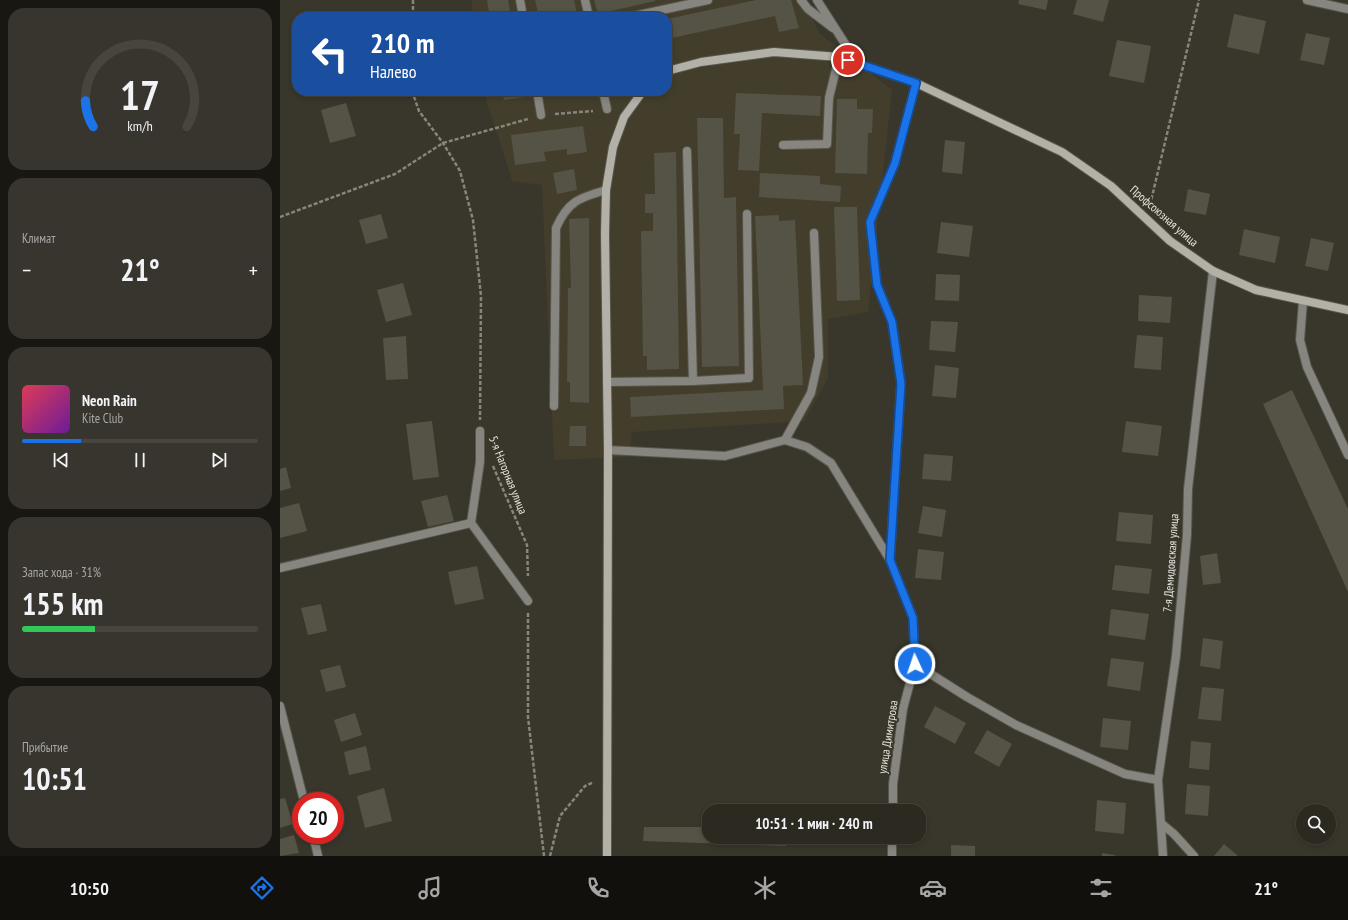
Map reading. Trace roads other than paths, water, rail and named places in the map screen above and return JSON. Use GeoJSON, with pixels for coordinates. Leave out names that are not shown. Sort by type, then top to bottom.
{"type":"FeatureCollection","features":[{"type":"Feature","properties":{"kind":"main road","name":"Профсоюзная улица"},"geometry":{"type":"LineString","coordinates":[[672,70],[701,62],[774,52],[839,57],[916,83],[1062,152],[1111,186],[1170,241],[1213,271],[1256,290],[1348,310]]}},
{"type":"Feature","properties":{"kind":"main road"},"geometry":{"type":"LineString","coordinates":[[607,856],[609,775],[608,450],[604,234],[606,190],[613,147],[624,117],[639,96]]}},
{"type":"Feature","properties":{"kind":"street"},"geometry":{"type":"LineString","coordinates":[[520,0],[522,12]]}},
{"type":"Feature","properties":{"kind":"street"},"geometry":{"type":"LineString","coordinates":[[585,0],[588,12]]}},
{"type":"Feature","properties":{"kind":"street"},"geometry":{"type":"LineString","coordinates":[[652,12],[708,0]]}},
{"type":"Feature","properties":{"kind":"street"},"geometry":{"type":"LineString","coordinates":[[801,0],[808,9],[837,30]]}},
{"type":"Feature","properties":{"kind":"street"},"geometry":{"type":"LineString","coordinates":[[817,0],[858,64]]}},
{"type":"Feature","properties":{"kind":"street"},"geometry":{"type":"LineString","coordinates":[[1307,0],[1348,9]]}},
{"type":"Feature","properties":{"kind":"street"},"geometry":{"type":"LineString","coordinates":[[783,145],[827,144],[829,98],[839,57]]}},
{"type":"Feature","properties":{"kind":"street","name":"улица Димитрова"},"geometry":{"type":"LineString","coordinates":[[892,804],[893,784],[903,709],[915,664],[913,618],[890,560],[901,384],[892,322],[877,285],[870,222],[895,163],[916,83]]}},
{"type":"Feature","properties":{"kind":"street"},"geometry":{"type":"LineString","coordinates":[[538,96],[541,115]]}},
{"type":"Feature","properties":{"kind":"street"},"geometry":{"type":"LineString","coordinates":[[604,96],[606,109]]}},
{"type":"Feature","properties":{"kind":"street"},"geometry":{"type":"LineString","coordinates":[[687,152],[693,381]]}},
{"type":"Feature","properties":{"kind":"street"},"geometry":{"type":"LineString","coordinates":[[554,406],[556,228],[562,214],[580,198],[606,190]]}},
{"type":"Feature","properties":{"kind":"street"},"geometry":{"type":"LineString","coordinates":[[607,382],[693,381],[749,378],[747,214]]}},
{"type":"Feature","properties":{"kind":"street"},"geometry":{"type":"LineString","coordinates":[[785,440],[811,393],[819,356],[814,233]]}},
{"type":"Feature","properties":{"kind":"street","name":"7-я Демидовская улица"},"geometry":{"type":"LineString","coordinates":[[1163,856],[1158,780],[1176,656],[1187,535],[1188,489],[1213,271]]}},
{"type":"Feature","properties":{"kind":"street"},"geometry":{"type":"LineString","coordinates":[[1303,301],[1300,340],[1307,367],[1348,455]]}},
{"type":"Feature","properties":{"kind":"street"},"geometry":{"type":"LineString","coordinates":[[480,431],[480,462],[471,523],[528,601]]}},
{"type":"Feature","properties":{"kind":"street"},"geometry":{"type":"LineString","coordinates":[[608,450],[725,456],[785,440],[807,446],[831,463],[890,560]]}},
{"type":"Feature","properties":{"kind":"street"},"geometry":{"type":"LineString","coordinates":[[280,568],[471,523]]}},
{"type":"Feature","properties":{"kind":"street"},"geometry":{"type":"LineString","coordinates":[[915,664],[967,697],[1016,725],[1125,774],[1158,780]]}},
{"type":"Feature","properties":{"kind":"street"},"geometry":{"type":"LineString","coordinates":[[280,706],[302,792]]}},
{"type":"Feature","properties":{"kind":"street"},"geometry":{"type":"LineString","coordinates":[[1162,824],[1174,834],[1194,856]]}},
{"type":"Feature","properties":{"kind":"street"},"geometry":{"type":"LineString","coordinates":[[315,844],[318,856]]}},
{"type":"Feature","properties":{"kind":"street"},"geometry":{"type":"LineString","coordinates":[[892,844],[892,856]]}}]}
